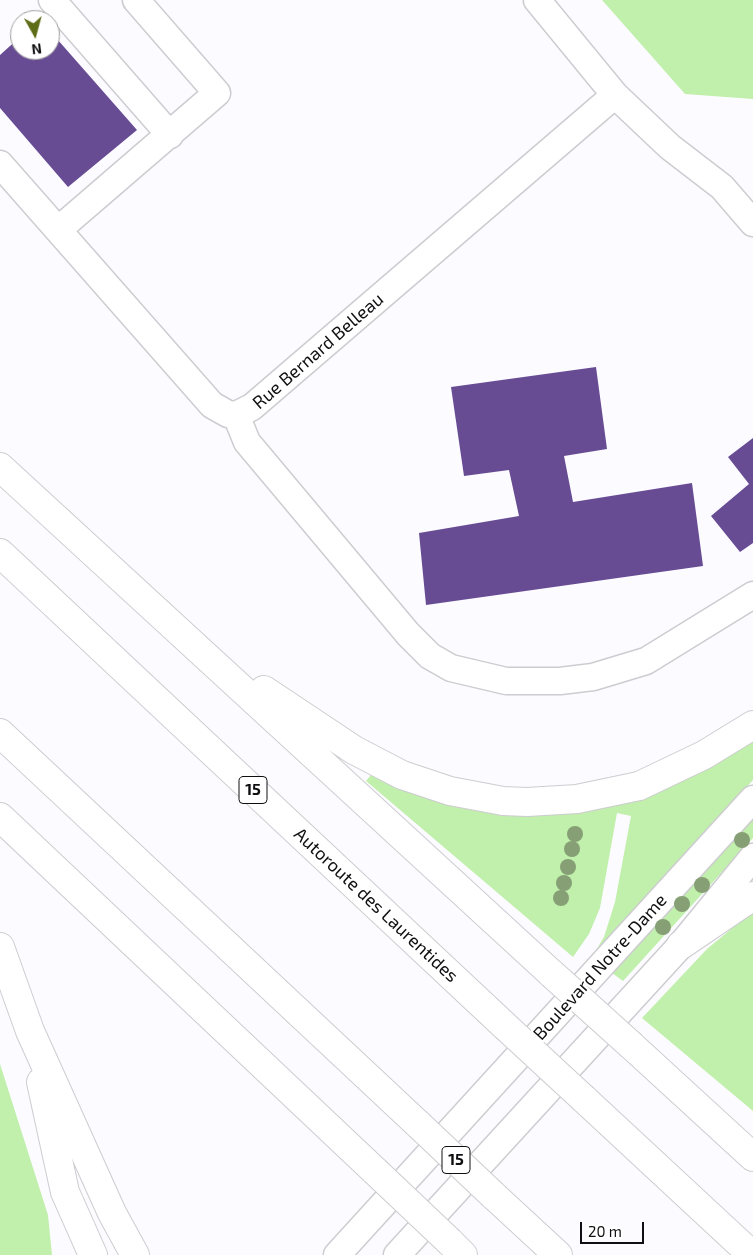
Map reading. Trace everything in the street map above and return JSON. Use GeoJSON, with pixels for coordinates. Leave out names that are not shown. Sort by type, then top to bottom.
{"type":"FeatureCollection","features":[{"type":"Feature","properties":{"kind":"highway"},"geometry":{"type":"LineString","coordinates":[[0,466],[753,1158]]}},
{"type":"Feature","properties":{"kind":"highway","name":"Autoroute des Laurentides"},"geometry":{"type":"LineString","coordinates":[[0,554],[752,1255]]}},
{"type":"Feature","properties":{"kind":"highway"},"geometry":{"type":"LineString","coordinates":[[188,639],[354,750],[402,775],[450,791],[477,797],[526,802],[552,801],[618,792],[639,786],[684,766],[753,725]]}},
{"type":"Feature","properties":{"kind":"highway","name":"15"},"geometry":{"type":"LineString","coordinates":[[0,733],[558,1255]]}},
{"type":"Feature","properties":{"kind":"highway"},"geometry":{"type":"LineString","coordinates":[[0,816],[375,1170],[456,1249]]}},
{"type":"Feature","properties":{"kind":"highway"},"geometry":{"type":"LineString","coordinates":[[681,945],[753,896]]}},
{"type":"Feature","properties":{"kind":"highway"},"geometry":{"type":"LineString","coordinates":[[0,947],[30,1031],[112,1213],[136,1255]]}},
{"type":"Feature","properties":{"kind":"highway"},"geometry":{"type":"LineString","coordinates":[[30,1031],[65,1192],[93,1255]]}},
{"type":"Feature","properties":{"kind":"highway"},"geometry":{"type":"LineString","coordinates":[[632,1046],[753,1132]]}},
{"type":"Feature","properties":{"kind":"street"},"geometry":{"type":"LineString","coordinates":[[52,0],[170,135]]}},
{"type":"Feature","properties":{"kind":"street"},"geometry":{"type":"LineString","coordinates":[[58,230],[217,93],[136,0]]}},
{"type":"Feature","properties":{"kind":"street"},"geometry":{"type":"LineString","coordinates":[[536,0],[615,95],[670,147],[722,187],[753,222]]}},
{"type":"Feature","properties":{"kind":"street","name":"Rue Bernard Belleau"},"geometry":{"type":"LineString","coordinates":[[0,164],[212,405],[228,414],[236,415],[252,407],[615,95]]}},
{"type":"Feature","properties":{"kind":"street"},"geometry":{"type":"LineString","coordinates":[[722,187],[753,198]]}},
{"type":"Feature","properties":{"kind":"street"},"geometry":{"type":"LineString","coordinates":[[236,415],[246,442],[408,634],[430,656],[451,668],[506,681],[560,681],[593,677],[646,661],[753,595]]}},
{"type":"Feature","properties":{"kind":"street","name":"Boulevard Notre-Dame"},"geometry":{"type":"LineString","coordinates":[[337,1255],[753,799]]}},
{"type":"Feature","properties":{"kind":"street"},"geometry":{"type":"LineString","coordinates":[[397,1255],[681,945],[753,857]]}},
{"type":"Feature","properties":{"kind":"green space"},"geometry":{"type":"Polygon","coordinates":[[[602,0],[753,0],[753,99],[685,94],[602,0]]]}},
{"type":"Feature","properties":{"kind":"green space"},"geometry":{"type":"Polygon","coordinates":[[[753,738],[753,780],[595,952],[604,937],[615,902],[631,816],[617,813],[600,908],[589,934],[573,957],[366,781],[374,771],[516,813],[753,738]]]}},
{"type":"Feature","properties":{"kind":"green space"},"geometry":{"type":"Polygon","coordinates":[[[753,818],[753,838],[623,981],[612,973],[753,818]]]}},
{"type":"Feature","properties":{"kind":"green space"},"geometry":{"type":"Polygon","coordinates":[[[753,911],[753,1111],[642,1018],[707,949],[753,911]]]}},
{"type":"Feature","properties":{"kind":"green space"},"geometry":{"type":"Polygon","coordinates":[[[0,1064],[48,1215],[52,1255],[0,1255],[0,1064]]]}},
{"type":"Feature","properties":{"kind":"building"},"geometry":{"type":"Polygon","coordinates":[[[60,42],[137,130],[68,187],[0,108],[0,55],[10,46],[10,60],[60,60],[60,42]]]}},
{"type":"Feature","properties":{"kind":"building"},"geometry":{"type":"Polygon","coordinates":[[[596,367],[607,449],[564,456],[573,502],[692,483],[703,566],[426,605],[419,533],[519,516],[509,470],[464,476],[451,387],[596,367]]]}},
{"type":"Feature","properties":{"kind":"building"},"geometry":{"type":"Polygon","coordinates":[[[753,438],[753,543],[740,552],[711,516],[749,484],[728,457],[753,438]]]}}]}
